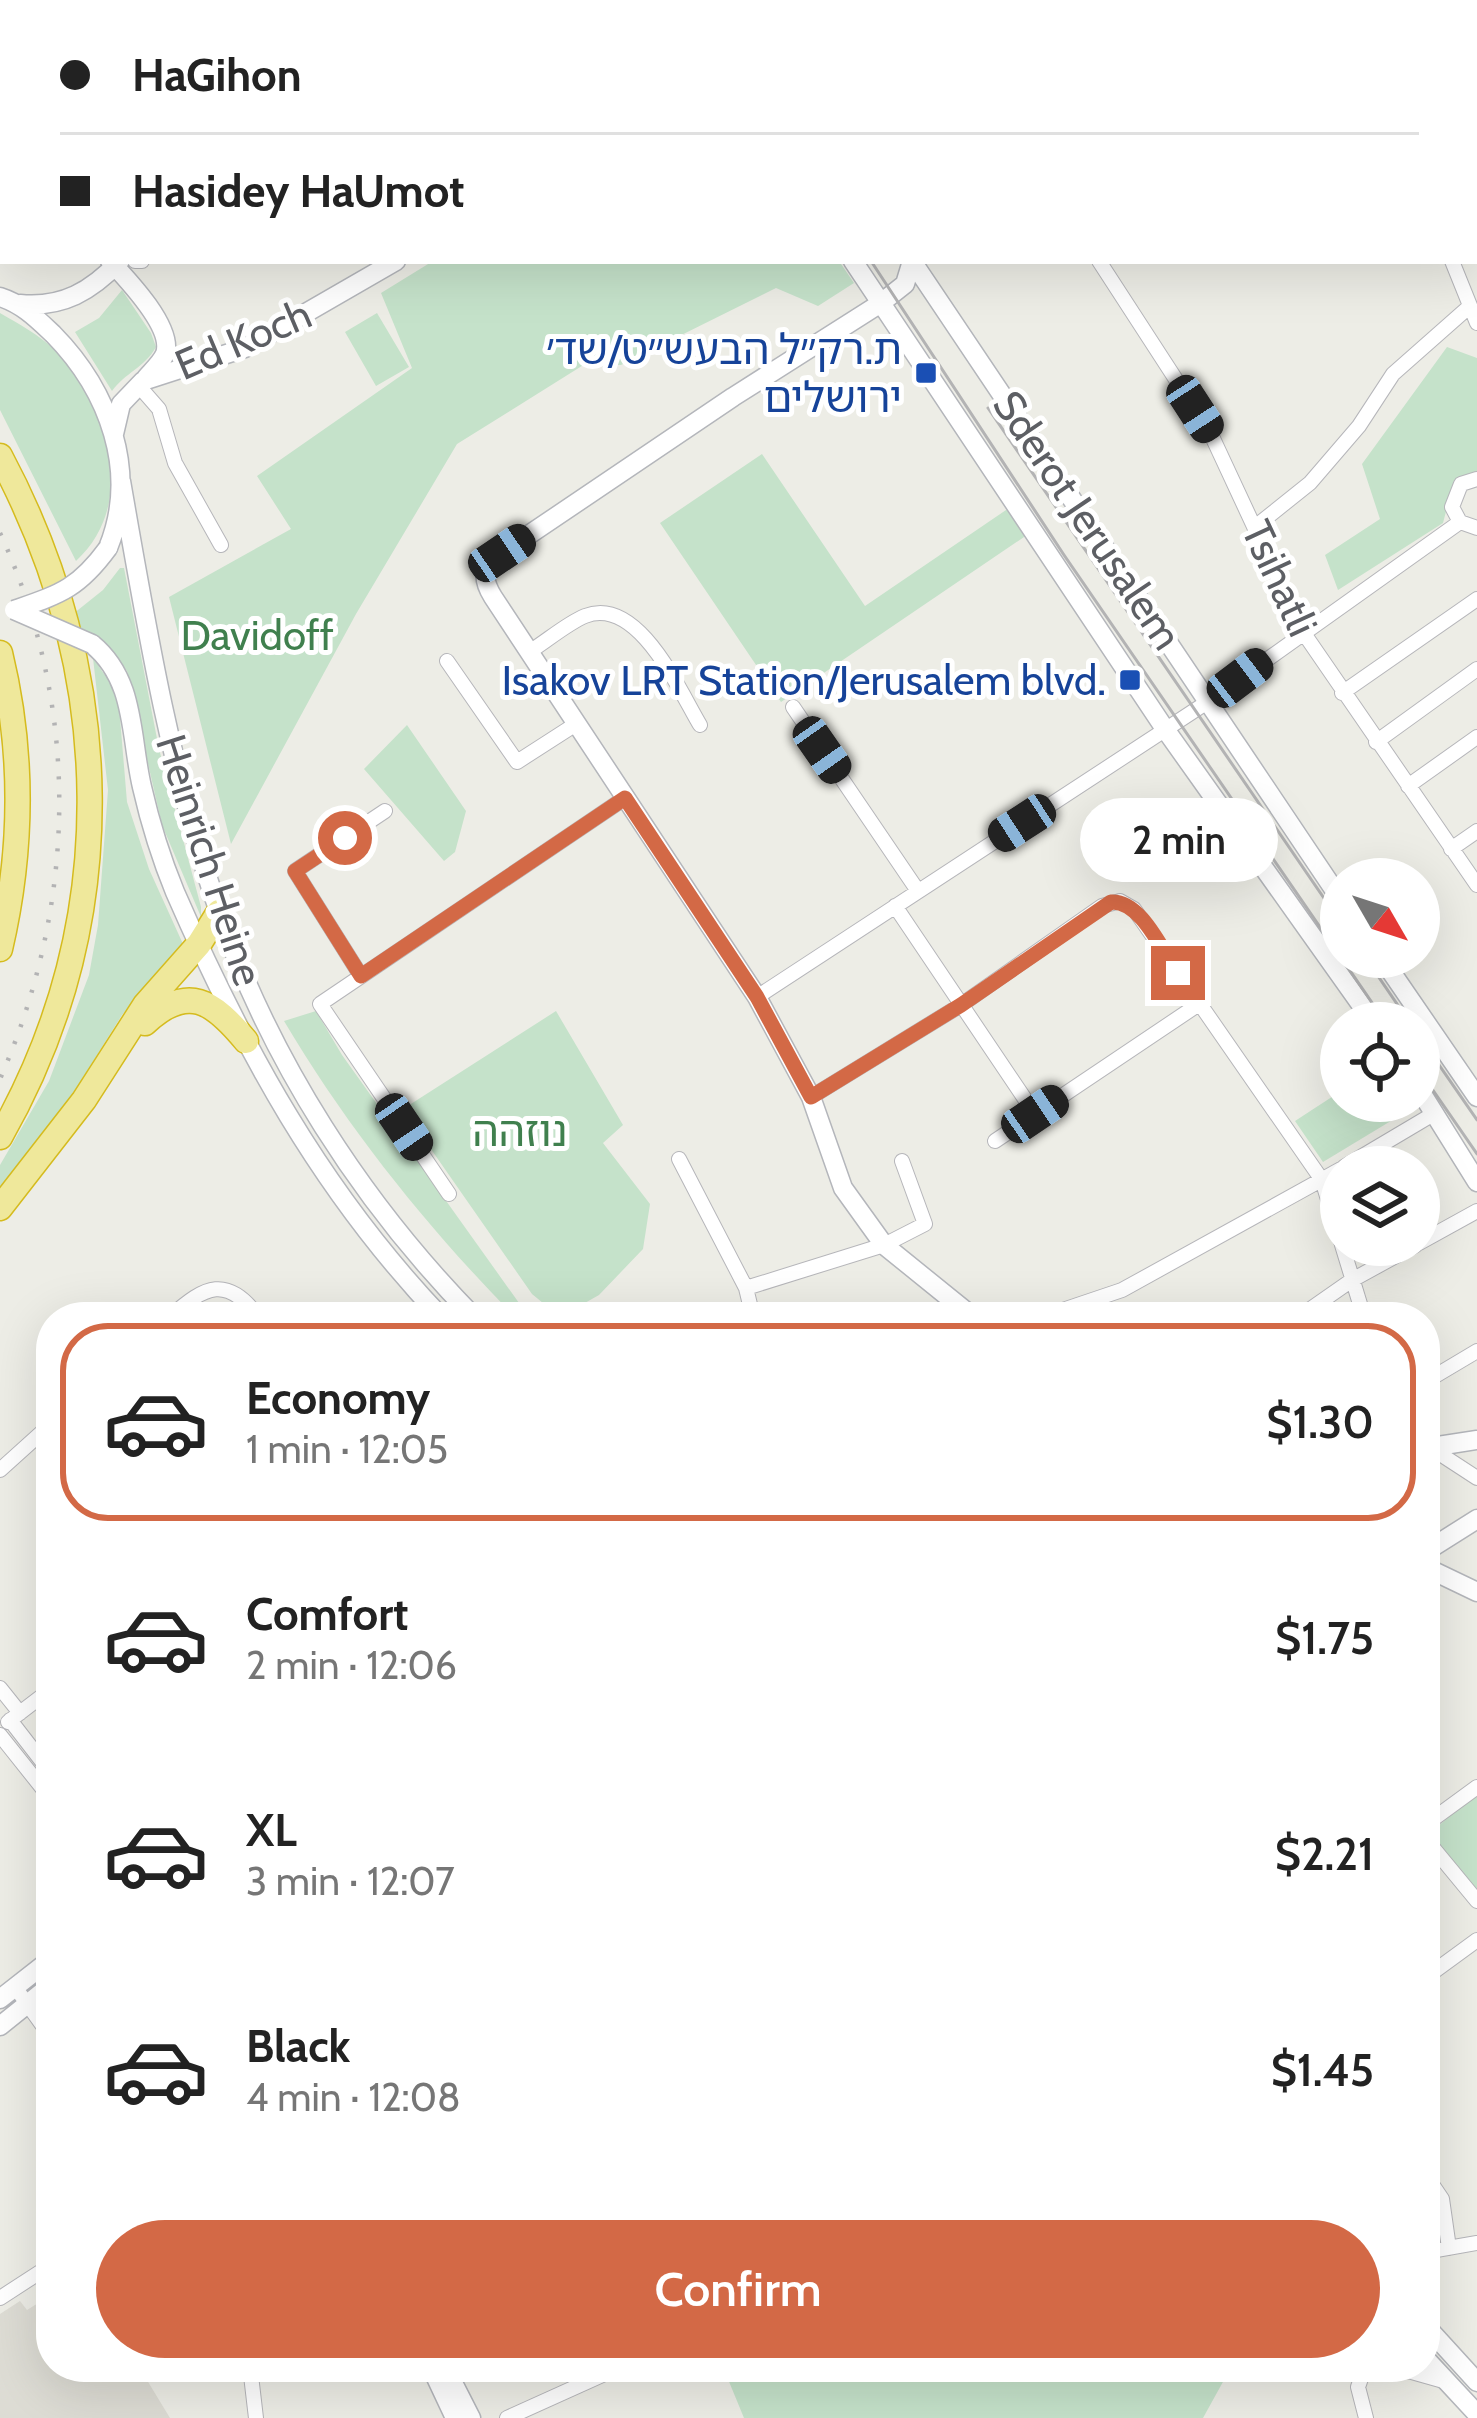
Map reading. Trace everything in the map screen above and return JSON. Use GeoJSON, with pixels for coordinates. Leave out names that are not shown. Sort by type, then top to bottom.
{"type":"FeatureCollection","features":[{"type":"Feature","properties":{"kind":"highway"},"geometry":{"type":"LineString","coordinates":[[0,456],[56,580],[77,674],[91,781],[88,871],[70,975],[34,1070],[0,1137]]}},
{"type":"Feature","properties":{"kind":"highway"},"geometry":{"type":"LineString","coordinates":[[0,653],[14,727],[19,822],[0,949]]}},
{"type":"Feature","properties":{"kind":"highway"},"geometry":{"type":"LineString","coordinates":[[0,1208],[111,1060],[145,1005],[199,944],[218,911]]}},
{"type":"Feature","properties":{"kind":"highway"},"geometry":{"type":"LineString","coordinates":[[111,1060],[166,1004],[187,999],[214,1009],[246,1041]]}},
{"type":"Feature","properties":{"kind":"street"},"geometry":{"type":"LineString","coordinates":[[0,297],[37,306],[75,298],[121,264]]}},
{"type":"Feature","properties":{"kind":"street"},"geometry":{"type":"LineString","coordinates":[[125,264],[166,339],[162,359],[141,383],[159,409],[175,464],[221,545]]}},
{"type":"Feature","properties":{"kind":"street","name":"Ed Koch"},"geometry":{"type":"LineString","coordinates":[[114,434],[122,404],[141,383],[245,348],[385,264]]}},
{"type":"Feature","properties":{"kind":"street"},"geometry":{"type":"LineString","coordinates":[[826,337],[859,298],[863,285],[854,264]]}},
{"type":"Feature","properties":{"kind":"street","name":"Sderot Jerusalem"},"geometry":{"type":"LineString","coordinates":[[855,264],[1166,730],[1359,1002]]}},
{"type":"Feature","properties":{"kind":"street"},"geometry":{"type":"LineString","coordinates":[[911,264],[905,284],[881,304],[502,553],[485,571],[486,586],[757,997],[811,1097],[843,1188],[884,1245],[954,1302]]}},
{"type":"Feature","properties":{"kind":"street","name":"Sderot Jerusalem"},"geometry":{"type":"LineString","coordinates":[[914,264],[1320,868]]}},
{"type":"Feature","properties":{"kind":"street","name":"Tsihatli"},"geometry":{"type":"LineString","coordinates":[[1101,264],[1210,432],[1303,632],[1477,886]]}},
{"type":"Feature","properties":{"kind":"street"},"geometry":{"type":"LineString","coordinates":[[1453,264],[1477,323]]}},
{"type":"Feature","properties":{"kind":"street"},"geometry":{"type":"LineString","coordinates":[[1255,527],[1310,483],[1359,426],[1393,374],[1467,300],[1477,282]]}},
{"type":"Feature","properties":{"kind":"street","name":"Heinrich Heine"},"geometry":{"type":"LineString","coordinates":[[20,304],[80,366],[105,406],[167,731],[218,911],[262,1017],[322,1123],[402,1237],[460,1302]]}},
{"type":"Feature","properties":{"kind":"street"},"geometry":{"type":"LineString","coordinates":[[1477,478],[1455,491],[1452,507],[1460,522],[1477,528]]}},
{"type":"Feature","properties":{"kind":"street"},"geometry":{"type":"LineString","coordinates":[[7,609],[70,590],[109,548],[118,521],[121,481]]}},
{"type":"Feature","properties":{"kind":"street"},"geometry":{"type":"LineString","coordinates":[[757,997],[1209,701],[1460,522]]}},
{"type":"Feature","properties":{"kind":"street"},"geometry":{"type":"LineString","coordinates":[[1342,693],[1477,598]]}},
{"type":"Feature","properties":{"kind":"street","name":"Heinrich Heine"},"geometry":{"type":"LineString","coordinates":[[7,609],[92,644],[115,667],[125,689],[148,810],[175,891],[246,1041],[278,1104],[348,1208],[428,1302]]}},
{"type":"Feature","properties":{"kind":"street"},"geometry":{"type":"LineString","coordinates":[[529,652],[588,615],[611,613],[648,638],[700,725]]}},
{"type":"Feature","properties":{"kind":"street"},"geometry":{"type":"LineString","coordinates":[[447,661],[517,762],[576,724]]}},
{"type":"Feature","properties":{"kind":"street"},"geometry":{"type":"LineString","coordinates":[[1376,742],[1477,669]]}},
{"type":"Feature","properties":{"kind":"street"},"geometry":{"type":"LineString","coordinates":[[794,707],[918,891]]}},
{"type":"Feature","properties":{"kind":"street"},"geometry":{"type":"LineString","coordinates":[[1408,787],[1477,737]]}},
{"type":"Feature","properties":{"kind":"street"},"geometry":{"type":"LineString","coordinates":[[449,1194],[320,1004],[625,798]]}},
{"type":"Feature","properties":{"kind":"street"},"geometry":{"type":"LineString","coordinates":[[361,976],[295,871],[385,811]]}},
{"type":"Feature","properties":{"kind":"street"},"geometry":{"type":"LineString","coordinates":[[1451,849],[1477,831]]}},
{"type":"Feature","properties":{"kind":"street"},"geometry":{"type":"LineString","coordinates":[[811,1097],[961,1005],[1102,906],[1120,901],[1134,909],[1320,1177]]}},
{"type":"Feature","properties":{"kind":"street"},"geometry":{"type":"LineString","coordinates":[[895,906],[1035,1114]]}},
{"type":"Feature","properties":{"kind":"street"},"geometry":{"type":"LineString","coordinates":[[1395,978],[1477,1097]]}},
{"type":"Feature","properties":{"kind":"street"},"geometry":{"type":"LineString","coordinates":[[995,1141],[1199,1004]]}},
{"type":"Feature","properties":{"kind":"street"},"geometry":{"type":"LineString","coordinates":[[1440,1121],[1477,1182]]}},
{"type":"Feature","properties":{"kind":"street"},"geometry":{"type":"LineString","coordinates":[[1380,1146],[1420,1122]]}},
{"type":"Feature","properties":{"kind":"street"},"geometry":{"type":"LineString","coordinates":[[679,1159],[749,1302]]}},
{"type":"Feature","properties":{"kind":"street"},"geometry":{"type":"LineString","coordinates":[[746,1288],[884,1245],[925,1224],[902,1161]]}},
{"type":"Feature","properties":{"kind":"street"},"geometry":{"type":"LineString","coordinates":[[1088,1302],[1122,1291],[1320,1181]]}},
{"type":"Feature","properties":{"kind":"street"},"geometry":{"type":"LineString","coordinates":[[1440,1231],[1477,1211]]}},
{"type":"Feature","properties":{"kind":"street"},"geometry":{"type":"LineString","coordinates":[[1348,1266],[1359,1302]]}},
{"type":"Feature","properties":{"kind":"street"},"geometry":{"type":"LineString","coordinates":[[1320,1302],[1377,1266]]}},
{"type":"Feature","properties":{"kind":"street"},"geometry":{"type":"LineString","coordinates":[[186,1302],[217,1287],[237,1292],[246,1302]]}},
{"type":"Feature","properties":{"kind":"street"},"geometry":{"type":"LineString","coordinates":[[1440,1373],[1477,1351]]}},
{"type":"Feature","properties":{"kind":"street"},"geometry":{"type":"LineString","coordinates":[[0,1470],[36,1438]]}},
{"type":"Feature","properties":{"kind":"street"},"geometry":{"type":"LineString","coordinates":[[1440,1446],[1477,1440]]}},
{"type":"Feature","properties":{"kind":"street"},"geometry":{"type":"LineString","coordinates":[[1440,1455],[1477,1478]]}},
{"type":"Feature","properties":{"kind":"street"},"geometry":{"type":"LineString","coordinates":[[1440,1542],[1477,1519]]}},
{"type":"Feature","properties":{"kind":"street"},"geometry":{"type":"LineString","coordinates":[[1440,1574],[1477,1592]]}},
{"type":"Feature","properties":{"kind":"street"},"geometry":{"type":"LineString","coordinates":[[0,1688],[8,1724],[36,1773]]}},
{"type":"Feature","properties":{"kind":"street"},"geometry":{"type":"LineString","coordinates":[[8,1724],[36,1701]]}},
{"type":"Feature","properties":{"kind":"street"},"geometry":{"type":"LineString","coordinates":[[8,1724],[36,1756]]}},
{"type":"Feature","properties":{"kind":"street"},"geometry":{"type":"LineString","coordinates":[[1440,1814],[1477,1787]]}},
{"type":"Feature","properties":{"kind":"street"},"geometry":{"type":"LineString","coordinates":[[1440,1856],[1477,1901]]}},
{"type":"Feature","properties":{"kind":"street"},"geometry":{"type":"LineString","coordinates":[[1440,1967],[1477,1940]]}},
{"type":"Feature","properties":{"kind":"street"},"geometry":{"type":"LineString","coordinates":[[36,1971],[8,1993],[36,2018]]}},
{"type":"Feature","properties":{"kind":"street"},"geometry":{"type":"LineString","coordinates":[[0,2026],[36,1997]]}},
{"type":"Feature","properties":{"kind":"street"},"geometry":{"type":"LineString","coordinates":[[1440,2196],[1449,2248]]}},
{"type":"Feature","properties":{"kind":"street"},"geometry":{"type":"LineString","coordinates":[[1440,2250],[1477,2243]]}},
{"type":"Feature","properties":{"kind":"street"},"geometry":{"type":"LineString","coordinates":[[0,2298],[36,2275]]}},
{"type":"Feature","properties":{"kind":"street"},"geometry":{"type":"LineString","coordinates":[[1440,2342],[1477,2382]]}},
{"type":"Feature","properties":{"kind":"street"},"geometry":{"type":"LineString","coordinates":[[1440,2374],[1477,2414]]}},
{"type":"Feature","properties":{"kind":"street"},"geometry":{"type":"LineString","coordinates":[[1440,2381],[1448,2383]]}},
{"type":"Feature","properties":{"kind":"street"},"geometry":{"type":"LineString","coordinates":[[252,2382],[256,2418]]}},
{"type":"Feature","properties":{"kind":"street"},"geometry":{"type":"LineString","coordinates":[[438,2382],[455,2418]]}},
{"type":"Feature","properties":{"kind":"street"},"geometry":{"type":"LineString","coordinates":[[453,2382],[471,2418]]}},
{"type":"Feature","properties":{"kind":"street"},"geometry":{"type":"LineString","coordinates":[[507,2418],[587,2382]]}},
{"type":"Feature","properties":{"kind":"street"},"geometry":{"type":"LineString","coordinates":[[1358,2382],[1365,2415]]}},
{"type":"Feature","properties":{"kind":"shaded area"},"geometry":{"type":"Polygon","coordinates":[[[20,2301],[27,2310],[36,2304],[36,2382],[148,2382],[170,2418],[0,2418],[0,2314],[20,2301]]]}},
{"type":"Feature","properties":{"kind":"green space","name":"Davidoff"},"geometry":{"type":"Polygon","coordinates":[[[428,264],[841,264],[854,283],[818,306],[776,288],[621,365],[585,364],[457,444],[356,614],[231,844],[169,597],[291,529],[257,476],[412,368],[381,293],[428,264]]]}},
{"type":"Feature","properties":{"kind":"green space"},"geometry":{"type":"Polygon","coordinates":[[[122,290],[156,347],[112,391],[75,332],[99,318],[122,290]]]}},
{"type":"Feature","properties":{"kind":"green space"},"geometry":{"type":"Polygon","coordinates":[[[0,313],[55,350],[74,372],[102,425],[111,483],[107,511],[76,561],[0,410],[0,313]]]}},
{"type":"Feature","properties":{"kind":"green space"},"geometry":{"type":"Polygon","coordinates":[[[377,313],[409,367],[376,386],[345,332],[377,313]]]}},
{"type":"Feature","properties":{"kind":"green space"},"geometry":{"type":"Polygon","coordinates":[[[1447,347],[1477,358],[1477,475],[1454,481],[1443,523],[1338,590],[1325,555],[1380,519],[1362,464],[1447,347]]]}},
{"type":"Feature","properties":{"kind":"green space"},"geometry":{"type":"Polygon","coordinates":[[[762,454],[865,606],[1009,508],[1027,535],[781,702],[660,523],[762,454]]]}},
{"type":"Feature","properties":{"kind":"green space"},"geometry":{"type":"Polygon","coordinates":[[[124,568],[159,749],[201,917],[162,825],[127,671],[100,639],[81,630],[73,614],[103,590],[124,568]]]}},
{"type":"Feature","properties":{"kind":"green space"},"geometry":{"type":"Polygon","coordinates":[[[93,658],[118,694],[127,802],[149,869],[183,944],[122,1015],[44,1140],[0,1194],[0,1165],[49,1081],[89,975],[98,925],[108,790],[93,658]]]}},
{"type":"Feature","properties":{"kind":"green space"},"geometry":{"type":"Polygon","coordinates":[[[407,725],[466,811],[455,852],[444,861],[364,769],[407,725]]]}},
{"type":"Feature","properties":{"kind":"green space"},"geometry":{"type":"Polygon","coordinates":[[[316,1011],[342,1055],[518,1302],[501,1302],[390,1176],[284,1021],[316,1011]]]}},
{"type":"Feature","properties":{"kind":"green space","name":"נוזהה"},"geometry":{"type":"Polygon","coordinates":[[[556,1011],[623,1125],[603,1143],[650,1204],[643,1249],[587,1302],[542,1302],[403,1109],[556,1011]]]}},
{"type":"Feature","properties":{"kind":"green space"},"geometry":{"type":"Polygon","coordinates":[[[1320,1105],[1320,1122],[1389,1122],[1349,1146],[1320,1146],[1320,1158],[1295,1121],[1320,1105]]]}},
{"type":"Feature","properties":{"kind":"green space"},"geometry":{"type":"Polygon","coordinates":[[[1477,1793],[1477,1890],[1440,1845],[1440,1824],[1477,1793]]]}},
{"type":"Feature","properties":{"kind":"green space"},"geometry":{"type":"Polygon","coordinates":[[[729,2382],[1223,2382],[1203,2418],[744,2418],[729,2382]]]}},
{"type":"Feature","properties":{"kind":"tram line"},"geometry":{"type":"LineString","coordinates":[[873,264],[1064,555],[1372,1002]]}},
{"type":"Feature","properties":{"kind":"tram line"},"geometry":{"type":"LineString","coordinates":[[988,408],[1320,892]]}},
{"type":"Feature","properties":{"kind":"tram line"},"geometry":{"type":"LineString","coordinates":[[1379,978],[1396,1002]]}},
{"type":"Feature","properties":{"kind":"tram line"},"geometry":{"type":"LineString","coordinates":[[1440,1066],[1477,1120]]}},
{"type":"Feature","properties":{"kind":"tram line"},"geometry":{"type":"LineString","coordinates":[[1440,1100],[1477,1154]]}},
{"type":"Feature","properties":{"kind":"railway"},"geometry":{"type":"LineString","coordinates":[[0,533],[26,599],[45,667],[56,736],[59,806],[44,944],[0,1079]]}},
{"type":"Feature","properties":{"kind":"place","name":"ת.רק״ל הבעש״ט/שד׳ ירושלים"},"geometry":{"type":"Point","coordinates":[926,373]}},
{"type":"Feature","properties":{"kind":"place","name":"Isakov LRT Station/Jerusalem blvd."},"geometry":{"type":"Point","coordinates":[1130,680]}},
{"type":"Feature","properties":{"kind":"route"},"geometry":{"type":"LineString","coordinates":[[345,838],[295,871],[361,976],[625,798],[757,997],[811,1097],[961,1005],[1111,902],[1134,909],[1178,973]]}}]}
